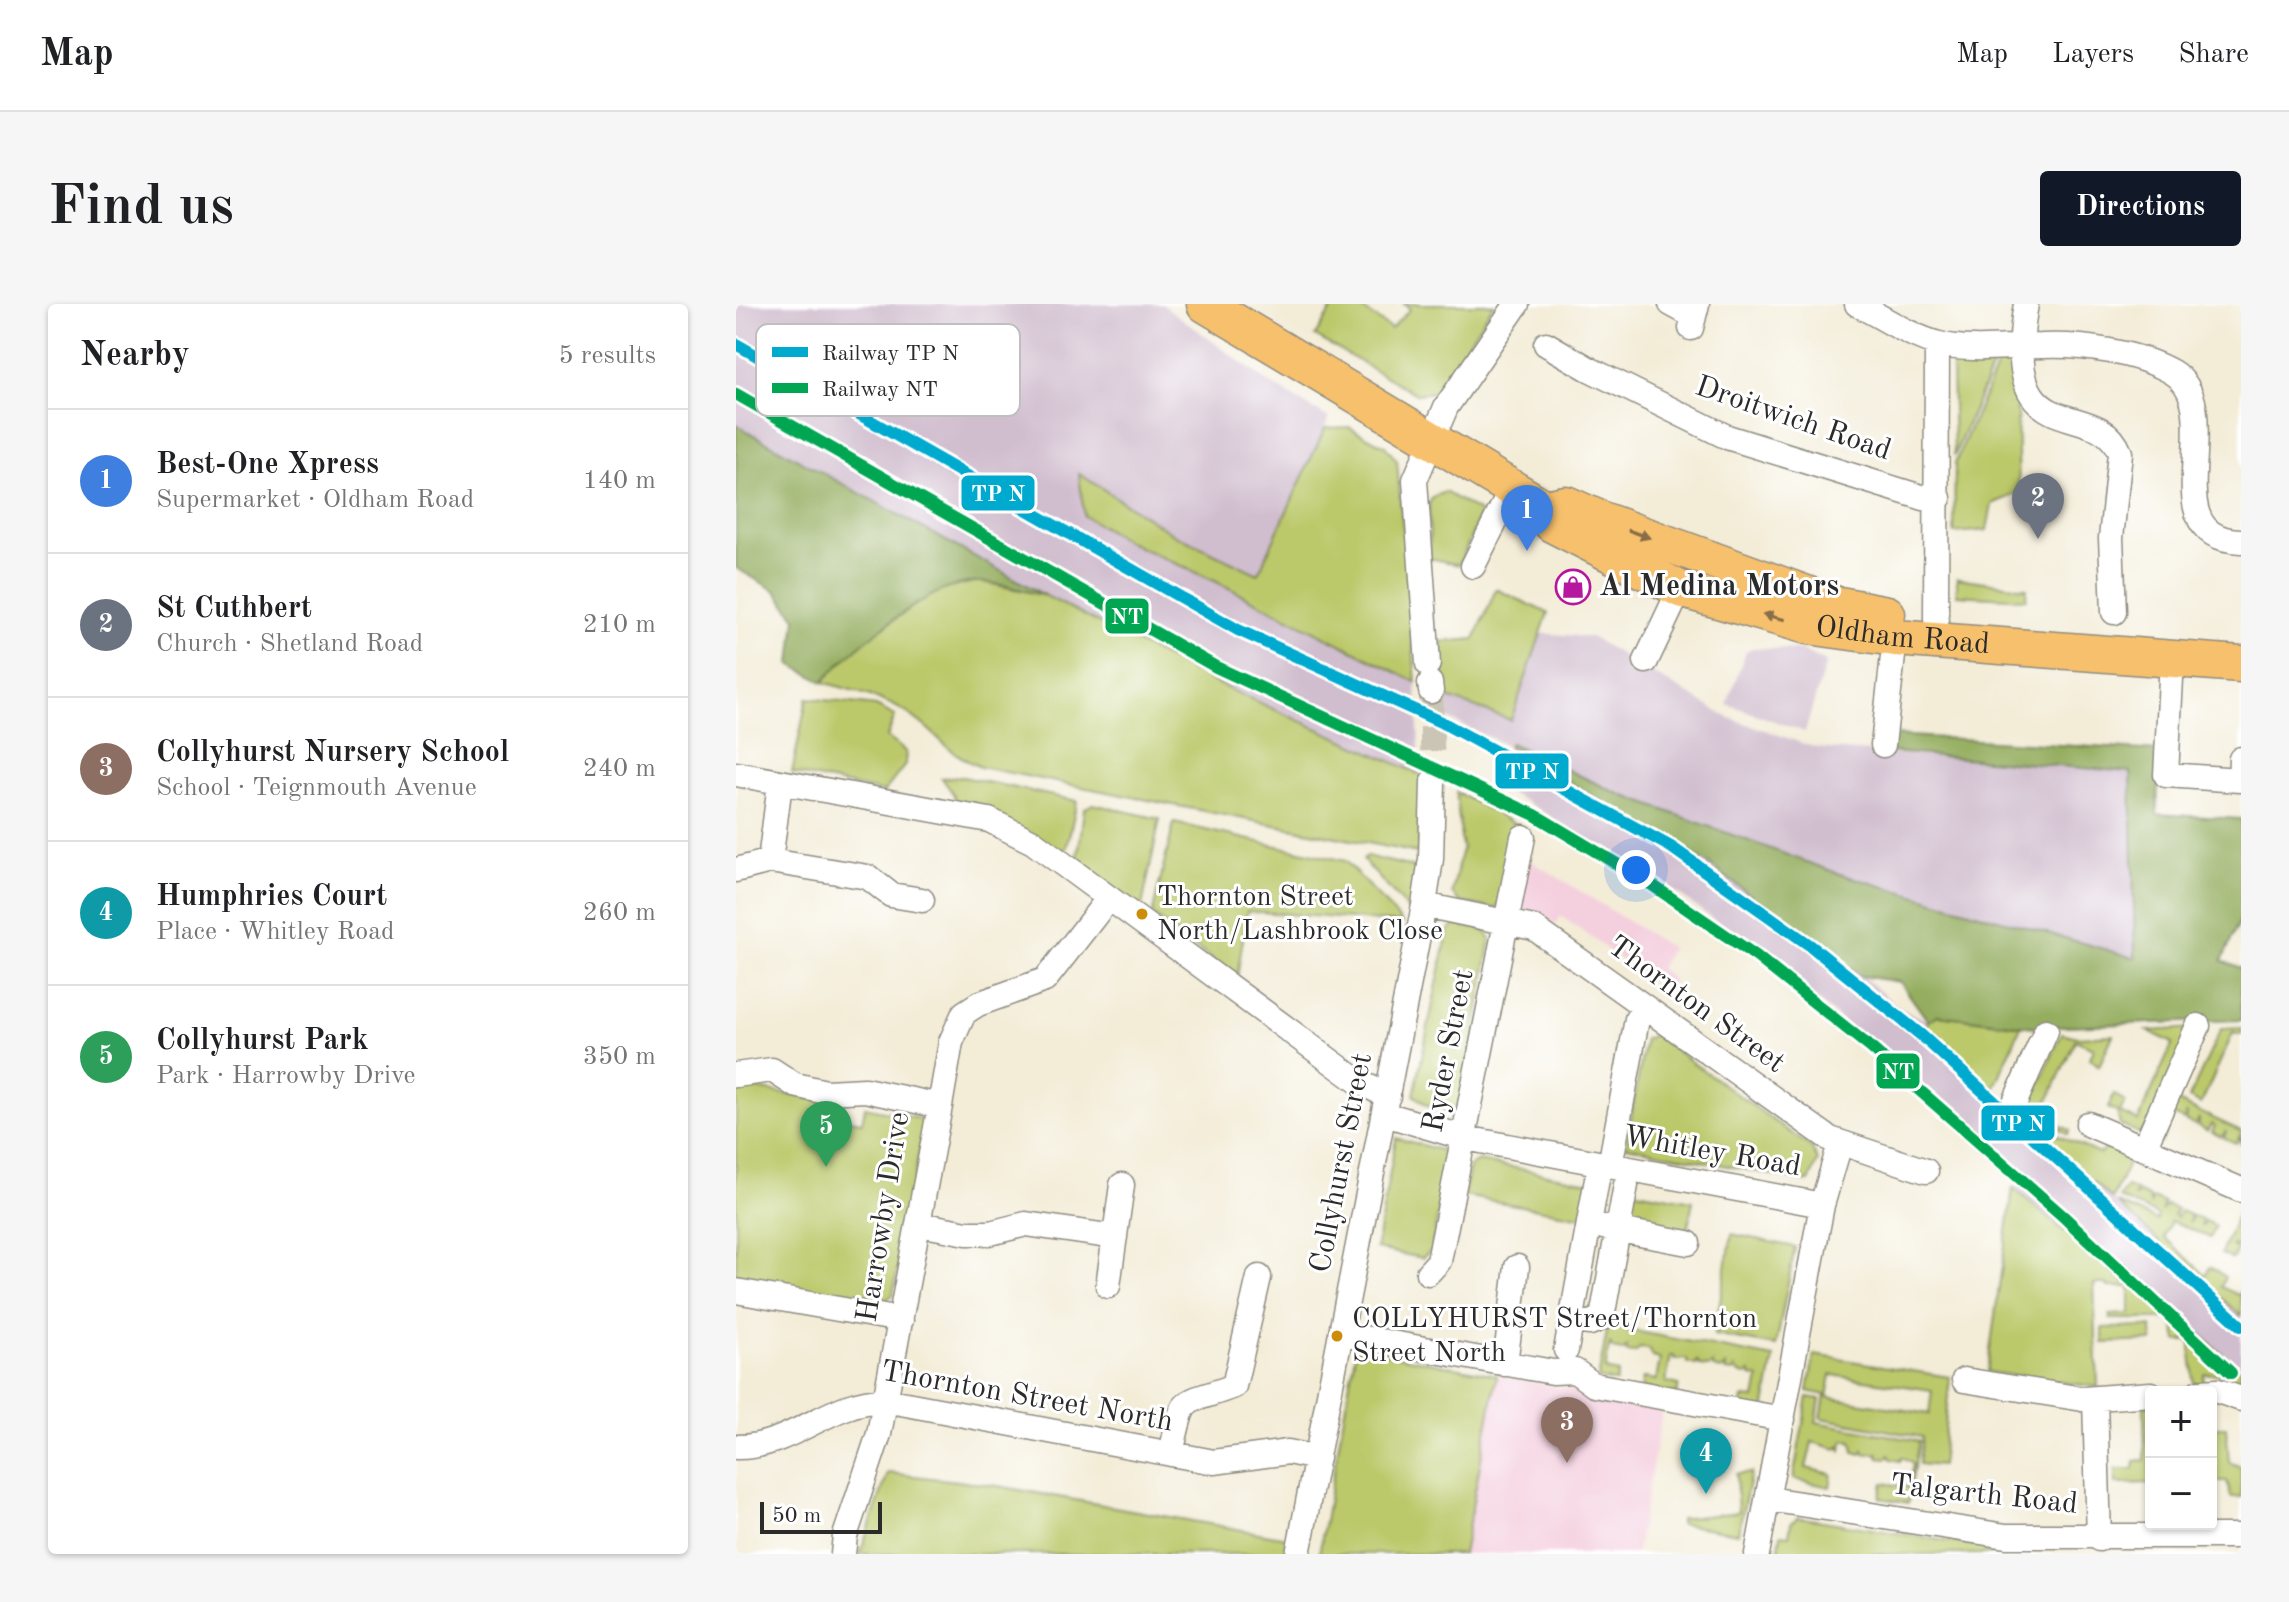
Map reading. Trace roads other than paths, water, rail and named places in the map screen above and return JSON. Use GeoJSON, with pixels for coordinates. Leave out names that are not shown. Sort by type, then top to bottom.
{"type":"FeatureCollection","features":[{"type":"Feature","properties":{"kind":"highway","name":"Oldham Road"},"geometry":{"type":"LineString","coordinates":[[1205,304],[1432,443],[1545,508],[1552,524],[1680,589],[1808,626],[1895,638],[2241,664]]}},
{"type":"Feature","properties":{"kind":"highway","name":"Oldham Road"},"geometry":{"type":"LineString","coordinates":[[1545,508],[1566,504],[1602,520],[1834,604],[1936,619],[2241,640]]}},
{"type":"Feature","properties":{"kind":"street"},"geometry":{"type":"LineString","coordinates":[[1430,679],[1415,480],[1446,407],[1517,304]]}},
{"type":"Feature","properties":{"kind":"street"},"geometry":{"type":"LineString","coordinates":[[1857,304],[1937,344],[2070,347],[2120,355],[2158,366],[2179,378],[2192,401],[2195,494],[2201,524],[2218,539],[2241,541]]}},
{"type":"Feature","properties":{"kind":"street"},"geometry":{"type":"LineString","coordinates":[[2026,304],[2025,379],[2037,405],[2101,431],[2120,453],[2111,538],[2114,606]]}},
{"type":"Feature","properties":{"kind":"street"},"geometry":{"type":"LineString","coordinates":[[1663,305],[1694,316]]}},
{"type":"Feature","properties":{"kind":"street","name":"Droitwich Road"},"geometry":{"type":"LineString","coordinates":[[1546,344],[1589,369],[1727,437],[1924,498],[1939,498]]}},
{"type":"Feature","properties":{"kind":"street"},"geometry":{"type":"LineString","coordinates":[[1936,619],[1939,498],[1937,344]]}},
{"type":"Feature","properties":{"kind":"street"},"geometry":{"type":"LineString","coordinates":[[1473,566],[1511,490]]}},
{"type":"Feature","properties":{"kind":"street"},"geometry":{"type":"LineString","coordinates":[[1646,661],[1680,589]]}},
{"type":"Feature","properties":{"kind":"street"},"geometry":{"type":"LineString","coordinates":[[1883,745],[1895,638]]}},
{"type":"Feature","properties":{"kind":"street"},"geometry":{"type":"LineString","coordinates":[[2172,659],[2166,775],[2240,780],[2241,759]]}},
{"type":"Feature","properties":{"kind":"street"},"geometry":{"type":"LineString","coordinates":[[736,774],[989,820],[1033,842],[1387,1105]]}},
{"type":"Feature","properties":{"kind":"street","name":"Collyhurst Street"},"geometry":{"type":"LineString","coordinates":[[1298,1554],[1424,905],[1431,859],[1433,782]]}},
{"type":"Feature","properties":{"kind":"street"},"geometry":{"type":"LineString","coordinates":[[770,861],[780,783]]}},
{"type":"Feature","properties":{"kind":"street","name":"Ryder Street"},"geometry":{"type":"LineString","coordinates":[[1428,1273],[1439,1261],[1523,837]]}},
{"type":"Feature","properties":{"kind":"street"},"geometry":{"type":"LineString","coordinates":[[736,870],[770,861],[868,877],[891,895],[922,900]]}},
{"type":"Feature","properties":{"kind":"street"},"geometry":{"type":"LineString","coordinates":[[940,1106],[951,1042],[964,1013],[978,1004],[1045,980],[1108,899]]}},
{"type":"Feature","properties":{"kind":"street","name":"Thornton Street"},"geometry":{"type":"LineString","coordinates":[[1424,905],[1534,928],[1718,1062],[1840,1144],[1926,1171]]}},
{"type":"Feature","properties":{"kind":"street"},"geometry":{"type":"LineString","coordinates":[[1645,1007],[1637,1019],[1589,1224],[1572,1321],[1570,1360],[1594,1385],[1783,1419]]}},
{"type":"Feature","properties":{"kind":"street"},"geometry":{"type":"LineString","coordinates":[[2144,1148],[2198,1026]]}},
{"type":"Feature","properties":{"kind":"street"},"geometry":{"type":"LineString","coordinates":[[2015,1102],[2046,1031]]}},
{"type":"Feature","properties":{"kind":"street","name":"Harrowby Drive"},"geometry":{"type":"LineString","coordinates":[[736,1075],[772,1070],[795,1085],[826,1092],[865,1090],[940,1106],[885,1400],[871,1463],[845,1536],[843,1554]]}},
{"type":"Feature","properties":{"kind":"street","name":"Whitley Road"},"geometry":{"type":"LineString","coordinates":[[1387,1105],[1465,1138],[1603,1173],[1822,1205],[1757,1554]]}},
{"type":"Feature","properties":{"kind":"street"},"geometry":{"type":"LineString","coordinates":[[2088,1124],[2241,1190]]}},
{"type":"Feature","properties":{"kind":"street"},"geometry":{"type":"LineString","coordinates":[[1822,1205],[1840,1144]]}},
{"type":"Feature","properties":{"kind":"street"},"geometry":{"type":"LineString","coordinates":[[1108,1286],[1122,1185]]}},
{"type":"Feature","properties":{"kind":"street"},"geometry":{"type":"LineString","coordinates":[[1572,1321],[1590,1323],[1602,1318],[1626,1185]]}},
{"type":"Feature","properties":{"kind":"street"},"geometry":{"type":"LineString","coordinates":[[919,1224],[990,1233],[1026,1224],[1115,1237]]}},
{"type":"Feature","properties":{"kind":"street"},"geometry":{"type":"LineString","coordinates":[[1589,1224],[1688,1243]]}},
{"type":"Feature","properties":{"kind":"street"},"geometry":{"type":"LineString","coordinates":[[1505,1364],[1517,1267]]}},
{"type":"Feature","properties":{"kind":"street"},"geometry":{"type":"LineString","coordinates":[[1581,1270],[1610,1277]]}},
{"type":"Feature","properties":{"kind":"street"},"geometry":{"type":"LineString","coordinates":[[1171,1454],[1183,1407],[1198,1396],[1234,1386],[1259,1277]]}},
{"type":"Feature","properties":{"kind":"street"},"geometry":{"type":"LineString","coordinates":[[736,1291],[901,1320]]}},
{"type":"Feature","properties":{"kind":"street"},"geometry":{"type":"LineString","coordinates":[[1341,1334],[1553,1372],[1570,1360]]}},
{"type":"Feature","properties":{"kind":"street"},"geometry":{"type":"LineString","coordinates":[[1964,1380],[2095,1399],[2145,1395]]}},
{"type":"Feature","properties":{"kind":"street"},"geometry":{"type":"LineString","coordinates":[[2217,1391],[2241,1399]]}},
{"type":"Feature","properties":{"kind":"street"},"geometry":{"type":"LineString","coordinates":[[2095,1399],[2099,1539]]}},
{"type":"Feature","properties":{"kind":"street","name":"Thornton Street North"},"geometry":{"type":"LineString","coordinates":[[736,1447],[772,1444],[846,1405],[885,1400],[1214,1462],[1288,1452],[1317,1458]]}},
{"type":"Feature","properties":{"kind":"street","name":"Talgarth Road"},"geometry":{"type":"LineString","coordinates":[[1769,1499],[2006,1536],[2099,1539],[2241,1536]]}},
{"type":"Feature","properties":{"kind":"tunnel"},"geometry":{"type":"LineString","coordinates":[[1431,691],[1433,782]]}},
{"type":"Feature","properties":{"kind":"rail line","name":"NT"},"geometry":{"type":"LineString","coordinates":[[736,394],[756,405]]}},
{"type":"Feature","properties":{"kind":"rail line","name":"NT"},"geometry":{"type":"LineString","coordinates":[[775,416],[1216,667],[1535,815],[1652,885],[1756,956],[1870,1047],[2064,1217],[2231,1373]]}},
{"type":"Feature","properties":{"kind":"place","name":"St Cuthbert"},"geometry":{"type":"Point","coordinates":[2038,539]}},
{"type":"Feature","properties":{"kind":"place","name":"Best-One Xpress"},"geometry":{"type":"Point","coordinates":[1527,551]}},
{"type":"Feature","properties":{"kind":"place","name":"Al Medina Motors"},"geometry":{"type":"Point","coordinates":[1573,587]}},
{"type":"Feature","properties":{"kind":"place","name":"Thornton Street North/Lashbrook Close"},"geometry":{"type":"Point","coordinates":[1142,914]}},
{"type":"Feature","properties":{"kind":"place","name":"Collyhurst Park"},"geometry":{"type":"Point","coordinates":[826,1167]}},
{"type":"Feature","properties":{"kind":"place","name":"COLLYHURST Street/Thornton Street North"},"geometry":{"type":"Point","coordinates":[1337,1336]}},
{"type":"Feature","properties":{"kind":"place","name":"Collyhurst Nursery School"},"geometry":{"type":"Point","coordinates":[1567,1463]}},
{"type":"Feature","properties":{"kind":"place","name":"Humphries Court"},"geometry":{"type":"Point","coordinates":[1706,1494]}}]}
